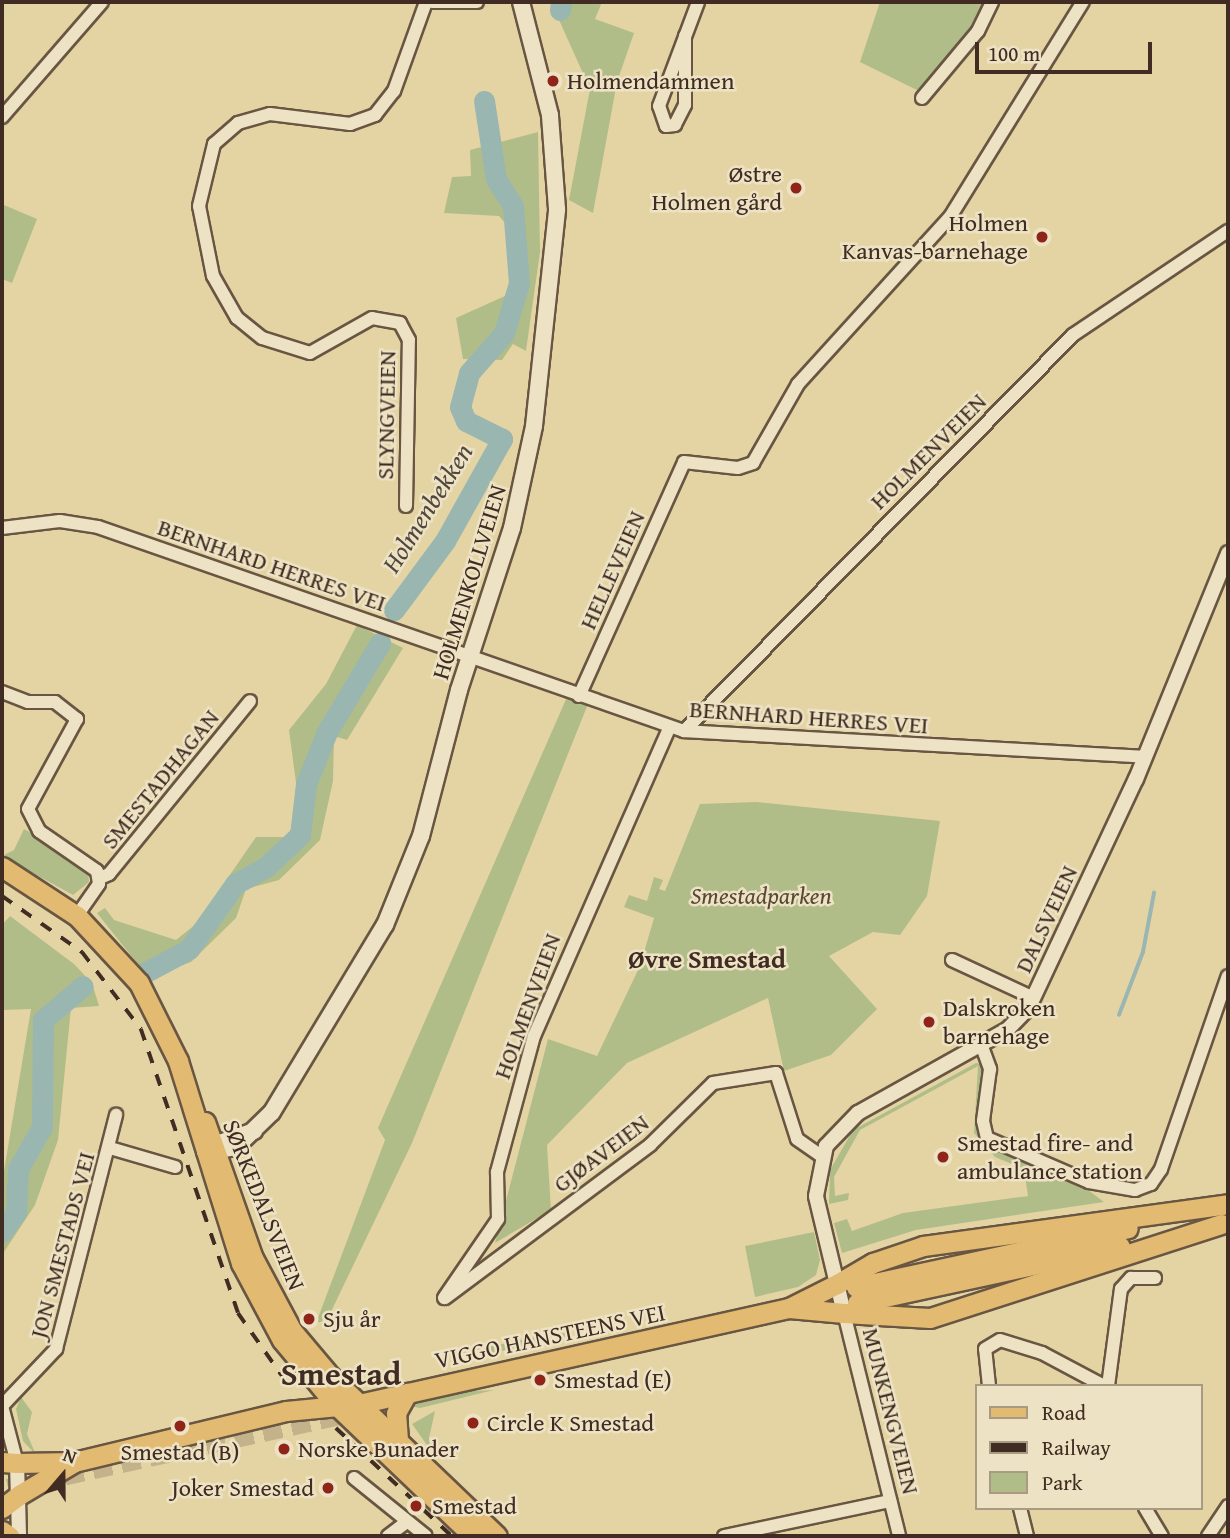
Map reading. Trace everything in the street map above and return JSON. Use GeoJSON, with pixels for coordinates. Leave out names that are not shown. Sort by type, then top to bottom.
{"type":"FeatureCollection","features":[{"type":"Feature","properties":{"kind":"main road","name":"HOLMENKOLLVEIEN"},"geometry":{"type":"LineString","coordinates":[[211,1149],[254,1131],[345,998],[393,909],[424,825],[470,654],[526,470],[555,250],[554,142],[521,2]]}},
{"type":"Feature","properties":{"kind":"main road","name":"SØRKEDALSVEIEN"},"geometry":{"type":"LineString","coordinates":[[2,867],[77,916],[152,1004],[277,1307],[311,1356],[497,1536]]}},
{"type":"Feature","properties":{"kind":"main road","name":"SØRKEDALSVEIEN"},"geometry":{"type":"LineString","coordinates":[[211,1149],[253,1290],[297,1361],[335,1405],[473,1536]]}},
{"type":"Feature","properties":{"kind":"main road"},"geometry":{"type":"LineString","coordinates":[[1226,1214],[930,1318],[847,1297],[873,1263],[923,1247],[1226,1214]]}},
{"type":"Feature","properties":{"kind":"main road","name":"VIGGO HANSTEENS VEI"},"geometry":{"type":"LineString","coordinates":[[8,1478],[286,1411],[359,1404],[1226,1214]]}},
{"type":"Feature","properties":{"kind":"main road","name":"VIGGO HANSTEENS VEI"},"geometry":{"type":"LineString","coordinates":[[789,1308],[847,1297]]}},
{"type":"Feature","properties":{"kind":"main road"},"geometry":{"type":"LineString","coordinates":[[286,1411],[299,1401],[305,1384],[297,1361]]}},
{"type":"Feature","properties":{"kind":"main road"},"geometry":{"type":"LineString","coordinates":[[398,1440],[396,1413],[407,1392]]}},
{"type":"Feature","properties":{"kind":"main road","name":"VIGGO HANSTEENS VEI"},"geometry":{"type":"LineString","coordinates":[[8,1478],[74,1462]]}},
{"type":"Feature","properties":{"kind":"main road"},"geometry":{"type":"LineString","coordinates":[[2,1508],[8,1478]]}},
{"type":"Feature","properties":{"kind":"main road"},"geometry":{"type":"LineString","coordinates":[[2,1531],[9,1536]]}},
{"type":"Feature","properties":{"kind":"street"},"geometry":{"type":"LineString","coordinates":[[2,117],[102,2]]}},
{"type":"Feature","properties":{"kind":"street","name":"SLYNGVEIEN"},"geometry":{"type":"LineString","coordinates":[[406,506],[409,340],[400,323],[372,318],[310,353],[262,338],[237,318],[213,276],[199,206],[214,144],[238,123],[270,114],[350,124],[375,115],[394,91],[426,2]]}},
{"type":"Feature","properties":{"kind":"street"},"geometry":{"type":"LineString","coordinates":[[432,2],[477,2]]}},
{"type":"Feature","properties":{"kind":"street"},"geometry":{"type":"LineString","coordinates":[[685,36],[685,105],[675,125],[666,126],[659,106],[685,36],[698,2]]}},
{"type":"Feature","properties":{"kind":"street"},"geometry":{"type":"LineString","coordinates":[[922,98],[978,32],[992,2]]}},
{"type":"Feature","properties":{"kind":"street","name":"HELLEVEIEN"},"geometry":{"type":"LineString","coordinates":[[579,696],[684,462],[738,468],[754,463],[798,384],[956,209],[1083,2]]}},
{"type":"Feature","properties":{"kind":"street","name":"HOLMENVEIEN"},"geometry":{"type":"LineString","coordinates":[[684,731],[1065,342],[1228,232]]}},
{"type":"Feature","properties":{"kind":"street","name":"BERNHARD HERRES VEI"},"geometry":{"type":"LineString","coordinates":[[2,528],[79,522],[470,654],[669,728],[1145,757]]}},
{"type":"Feature","properties":{"kind":"street","name":"DALSVEIEN"},"geometry":{"type":"LineString","coordinates":[[821,1156],[858,1113],[1015,1024],[1034,998],[1145,757],[1228,553]]}},
{"type":"Feature","properties":{"kind":"street","name":"SMESTADHAGAN"},"geometry":{"type":"LineString","coordinates":[[2,692],[62,705],[76,719],[28,808],[29,820],[86,858],[100,878]]}},
{"type":"Feature","properties":{"kind":"street","name":"SMESTADHAGAN"},"geometry":{"type":"LineString","coordinates":[[77,916],[100,878],[109,874],[250,701]]}},
{"type":"Feature","properties":{"kind":"street","name":"HOLMENVEIEN"},"geometry":{"type":"LineString","coordinates":[[444,1298],[498,1219],[497,1172],[531,1045],[669,728]]}},
{"type":"Feature","properties":{"kind":"street"},"geometry":{"type":"LineString","coordinates":[[951,960],[1034,998]]}},
{"type":"Feature","properties":{"kind":"street"},"geometry":{"type":"LineString","coordinates":[[981,1044],[990,1069],[983,1121],[987,1138],[1088,1182],[1135,1190],[1151,1184],[1161,1169],[1228,976]]}},
{"type":"Feature","properties":{"kind":"street","name":"GJØAVEIEN"},"geometry":{"type":"LineString","coordinates":[[444,1298],[463,1290],[650,1145],[713,1083],[776,1073],[797,1139],[821,1156]]}},
{"type":"Feature","properties":{"kind":"street","name":"JON SMESTADS VEI"},"geometry":{"type":"LineString","coordinates":[[2,1406],[56,1349],[110,1148],[116,1115]]}},
{"type":"Feature","properties":{"kind":"street"},"geometry":{"type":"LineString","coordinates":[[110,1148],[175,1167]]}},
{"type":"Feature","properties":{"kind":"street"},"geometry":{"type":"LineString","coordinates":[[821,1156],[816,1196],[847,1297]]}},
{"type":"Feature","properties":{"kind":"street"},"geometry":{"type":"LineString","coordinates":[[1106,1384],[1121,1289],[1131,1278],[1155,1278]]}},
{"type":"Feature","properties":{"kind":"street","name":"MUNKENGVEIEN"},"geometry":{"type":"LineString","coordinates":[[847,1297],[899,1536]]}},
{"type":"Feature","properties":{"kind":"street"},"geometry":{"type":"LineString","coordinates":[[989,1384],[985,1349],[1000,1340],[1042,1353],[1102,1384]]}},
{"type":"Feature","properties":{"kind":"street"},"geometry":{"type":"LineString","coordinates":[[2,1406],[8,1478],[19,1536]]}},
{"type":"Feature","properties":{"kind":"street"},"geometry":{"type":"LineString","coordinates":[[354,1478],[405,1523],[426,1536]]}},
{"type":"Feature","properties":{"kind":"street"},"geometry":{"type":"LineString","coordinates":[[724,1536],[891,1501]]}},
{"type":"Feature","properties":{"kind":"street"},"geometry":{"type":"LineString","coordinates":[[1208,1536],[1228,1506]]}},
{"type":"Feature","properties":{"kind":"street"},"geometry":{"type":"LineString","coordinates":[[1020,1510],[1027,1536]]}},
{"type":"Feature","properties":{"kind":"street"},"geometry":{"type":"LineString","coordinates":[[1146,1510],[1162,1536]]}},
{"type":"Feature","properties":{"kind":"street"},"geometry":{"type":"LineString","coordinates":[[388,1536],[405,1523]]}},
{"type":"Feature","properties":{"kind":"green space"},"geometry":{"type":"Polygon","coordinates":[[[551,2],[602,2],[595,19],[634,33],[617,82],[593,213],[569,200],[590,89],[551,2]]]}},
{"type":"Feature","properties":{"kind":"green space"},"geometry":{"type":"Polygon","coordinates":[[[880,2],[987,2],[979,25],[923,93],[860,62],[880,2]]]}},
{"type":"Feature","properties":{"kind":"green space"},"geometry":{"type":"Polygon","coordinates":[[[538,132],[540,252],[526,351],[513,344],[502,360],[463,359],[456,318],[523,288],[526,247],[499,216],[444,213],[452,177],[471,176],[470,150],[538,132]]]}},
{"type":"Feature","properties":{"kind":"green space"},"geometry":{"type":"Polygon","coordinates":[[[4,205],[37,219],[12,283],[2,279],[4,205]]]}},
{"type":"Feature","properties":{"kind":"green space"},"geometry":{"type":"Polygon","coordinates":[[[357,625],[403,648],[347,740],[334,736],[333,781],[320,840],[279,880],[246,889],[236,918],[191,962],[148,977],[97,913],[105,908],[114,920],[176,940],[196,924],[256,837],[289,837],[298,798],[289,730],[326,684],[357,625]]]}},
{"type":"Feature","properties":{"kind":"green space"},"geometry":{"type":"Polygon","coordinates":[[[567,697],[588,704],[412,1143],[327,1320],[316,1323],[385,1140],[378,1128],[567,697]]]}},
{"type":"Feature","properties":{"kind":"green space","name":"Smestadparken"},"geometry":{"type":"Polygon","coordinates":[[[756,802],[940,821],[927,896],[900,935],[873,932],[829,956],[877,1009],[831,1055],[784,1071],[768,998],[627,1063],[547,1145],[551,1210],[495,1243],[548,1039],[597,1056],[640,966],[654,918],[624,907],[629,895],[647,901],[654,877],[663,880],[659,889],[665,891],[700,804],[756,802]]]}},
{"type":"Feature","properties":{"kind":"green space"},"geometry":{"type":"Polygon","coordinates":[[[24,829],[67,853],[88,871],[89,882],[73,895],[2,856],[14,850],[24,829]]]}},
{"type":"Feature","properties":{"kind":"green space"},"geometry":{"type":"Polygon","coordinates":[[[10,916],[74,964],[92,983],[99,1006],[71,1008],[58,1140],[35,1205],[2,1255],[2,1183],[31,1009],[2,1010],[2,925],[10,916]]]}},
{"type":"Feature","properties":{"kind":"green space"},"geometry":{"type":"Polygon","coordinates":[[[976,1063],[981,1064],[984,1075],[977,1123],[987,1146],[1080,1184],[1104,1202],[916,1230],[842,1253],[834,1223],[847,1219],[852,1231],[903,1213],[1028,1196],[1024,1169],[995,1157],[974,1133],[978,1066],[860,1130],[834,1177],[835,1196],[849,1193],[848,1200],[829,1204],[830,1170],[853,1130],[976,1063]]]}},
{"type":"Feature","properties":{"kind":"green space"},"geometry":{"type":"Polygon","coordinates":[[[814,1232],[820,1260],[816,1275],[798,1287],[755,1297],[745,1246],[814,1232]]]}},
{"type":"Feature","properties":{"kind":"green space"},"geometry":{"type":"Polygon","coordinates":[[[565,1331],[566,1336],[489,1354],[459,1353],[565,1331]]]}},
{"type":"Feature","properties":{"kind":"green space"},"geometry":{"type":"Polygon","coordinates":[[[494,1390],[420,1408],[409,1406],[454,1392],[494,1390]]]}},
{"type":"Feature","properties":{"kind":"green space"},"geometry":{"type":"Polygon","coordinates":[[[21,1397],[32,1412],[27,1434],[36,1455],[23,1441],[16,1409],[21,1397]]]}},
{"type":"Feature","properties":{"kind":"green space"},"geometry":{"type":"Polygon","coordinates":[[[435,1411],[429,1438],[432,1452],[412,1424],[435,1411]]]}},
{"type":"Feature","properties":{"kind":"waterway","name":"Holmenbekken"},"geometry":{"type":"LineString","coordinates":[[560,10],[561,2]]}},
{"type":"Feature","properties":{"kind":"waterway","name":"Holmenbekken"},"geometry":{"type":"LineString","coordinates":[[394,610],[445,541],[502,439],[466,421],[460,407],[469,373],[504,333],[519,283],[513,206],[496,179],[484,101]]}},
{"type":"Feature","properties":{"kind":"waterway","name":"Holmenbekken"},"geometry":{"type":"LineString","coordinates":[[146,972],[189,949],[235,884],[266,867],[300,835],[306,784],[327,732],[380,643]]}},
{"type":"Feature","properties":{"kind":"waterway"},"geometry":{"type":"LineString","coordinates":[[1119,1015],[1143,952],[1154,893]]}},
{"type":"Feature","properties":{"kind":"waterway","name":"Holmenbekken"},"geometry":{"type":"LineString","coordinates":[[2,1232],[16,1212],[18,1169],[42,1127],[43,1020],[83,986]]}},
{"type":"Feature","properties":{"kind":"tunnel"},"geometry":{"type":"LineString","coordinates":[[8,1488],[359,1411]]}},
{"type":"Feature","properties":{"kind":"railway"},"geometry":{"type":"LineString","coordinates":[[2,896],[82,952],[141,1029],[238,1313],[290,1387]]}},
{"type":"Feature","properties":{"kind":"railway"},"geometry":{"type":"LineString","coordinates":[[336,1428],[452,1536]]}},
{"type":"Feature","properties":{"kind":"place","name":"Holmendammen"},"geometry":{"type":"Point","coordinates":[553,81]}},
{"type":"Feature","properties":{"kind":"place","name":"Østre Holmen gård"},"geometry":{"type":"Point","coordinates":[796,188]}},
{"type":"Feature","properties":{"kind":"place","name":"Holmen Kanvas-barnehage"},"geometry":{"type":"Point","coordinates":[1042,237]}},
{"type":"Feature","properties":{"kind":"place","name":"Dalskroken barnehage"},"geometry":{"type":"Point","coordinates":[929,1022]}},
{"type":"Feature","properties":{"kind":"place","name":"Smestad fire- and ambulance station"},"geometry":{"type":"Point","coordinates":[943,1157]}},
{"type":"Feature","properties":{"kind":"place","name":"Sju år"},"geometry":{"type":"Point","coordinates":[309,1319]}},
{"type":"Feature","properties":{"kind":"place","name":"Smestad (E)"},"geometry":{"type":"Point","coordinates":[540,1380]}},
{"type":"Feature","properties":{"kind":"place","name":"Circle K Smestad"},"geometry":{"type":"Point","coordinates":[473,1423]}},
{"type":"Feature","properties":{"kind":"place","name":"Smestad (B)"},"geometry":{"type":"Point","coordinates":[180,1426]}},
{"type":"Feature","properties":{"kind":"place","name":"Norske Bunader"},"geometry":{"type":"Point","coordinates":[284,1449]}},
{"type":"Feature","properties":{"kind":"place","name":"Joker Smestad"},"geometry":{"type":"Point","coordinates":[328,1488]}},
{"type":"Feature","properties":{"kind":"place","name":"Smestad"},"geometry":{"type":"Point","coordinates":[416,1506]}},
{"type":"Feature","properties":{"kind":"district","name":"Øvre Smestad"},"geometry":{"type":"Point","coordinates":[707,959]}},
{"type":"Feature","properties":{"kind":"district","name":"Smestad"},"geometry":{"type":"Point","coordinates":[341,1374]}}]}
